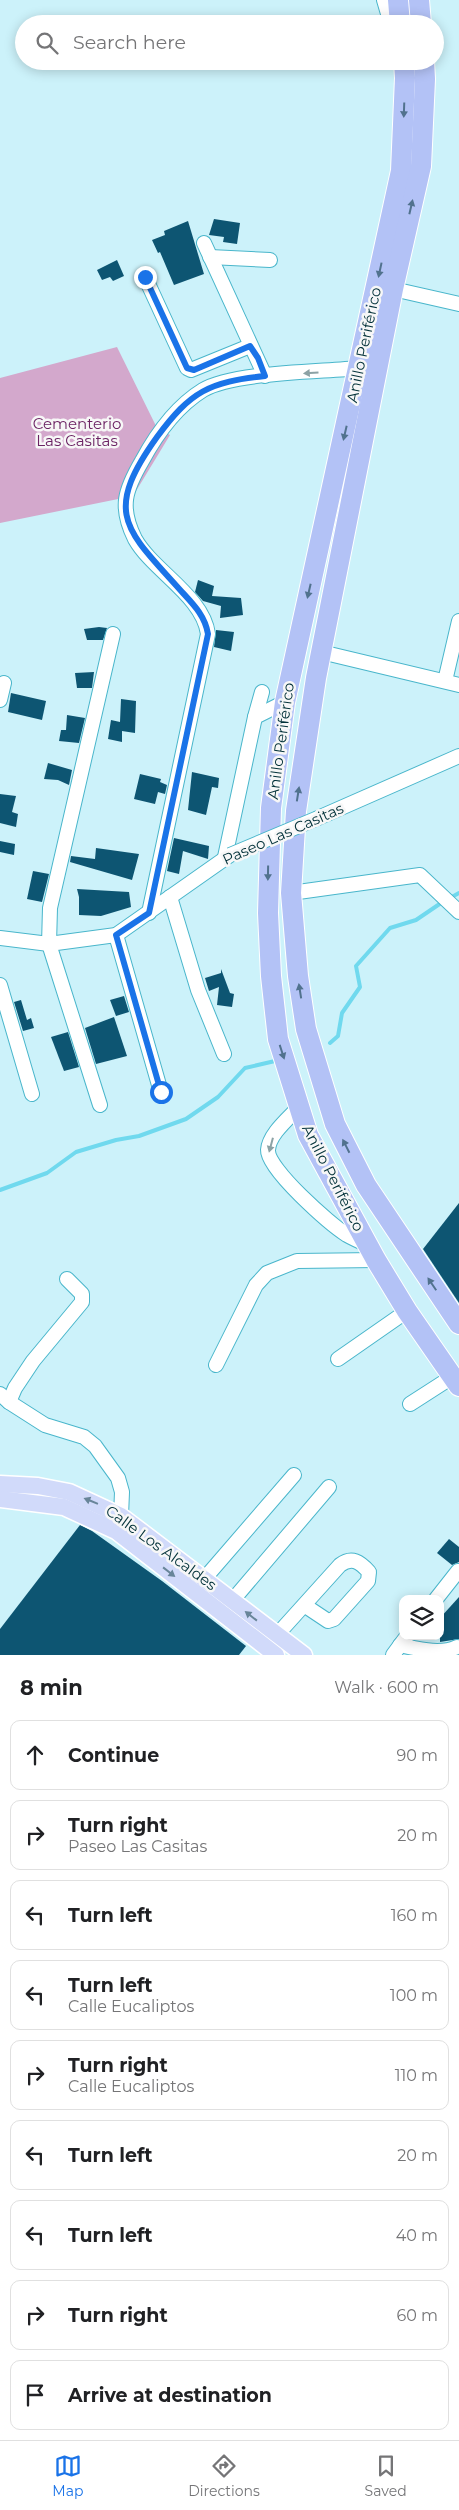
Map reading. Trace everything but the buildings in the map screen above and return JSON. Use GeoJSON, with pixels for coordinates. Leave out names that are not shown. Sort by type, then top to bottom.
{"type":"FeatureCollection","features":[{"type":"Feature","properties":{"kind":"highway"},"geometry":{"type":"LineString","coordinates":[[398,0],[399,15]]}},
{"type":"Feature","properties":{"kind":"highway"},"geometry":{"type":"LineString","coordinates":[[419,0],[420,15]]}},
{"type":"Feature","properties":{"kind":"highway","name":"Anillo Periférico"},"geometry":{"type":"LineString","coordinates":[[403,70],[401,171],[284,702],[271,808],[268,913],[271,976],[278,1039],[308,1135],[372,1253],[407,1311],[456,1381]]}},
{"type":"Feature","properties":{"kind":"highway","name":"Anillo Periférico"},"geometry":{"type":"LineString","coordinates":[[424,70],[421,166],[393,289],[321,652],[296,811],[291,893],[298,976],[306,1029],[335,1124],[366,1185],[459,1324]]}},
{"type":"Feature","properties":{"kind":"main road","name":"Calle Los Alcaldes"},"geometry":{"type":"LineString","coordinates":[[0,1484],[38,1486],[70,1492],[121,1516],[205,1578],[276,1636],[304,1655]]}},
{"type":"Feature","properties":{"kind":"main road","name":"Calle Los Alcaldes"},"geometry":{"type":"LineString","coordinates":[[0,1499],[64,1508],[116,1531],[276,1655]]}},
{"type":"Feature","properties":{"kind":"street"},"geometry":{"type":"LineString","coordinates":[[384,0],[388,15]]}},
{"type":"Feature","properties":{"kind":"street"},"geometry":{"type":"LineString","coordinates":[[204,243],[265,376]]}},
{"type":"Feature","properties":{"kind":"street"},"geometry":{"type":"LineString","coordinates":[[210,256],[270,260]]}},
{"type":"Feature","properties":{"kind":"street"},"geometry":{"type":"LineString","coordinates":[[145,277],[187,368],[190,370],[250,346]]}},
{"type":"Feature","properties":{"kind":"street"},"geometry":{"type":"LineString","coordinates":[[393,289],[459,304]]}},
{"type":"Feature","properties":{"kind":"street"},"geometry":{"type":"LineString","coordinates":[[149,913],[178,767],[208,634],[203,616],[137,541],[128,524],[124,507],[126,491],[148,450],[174,414],[202,390],[229,380],[359,368]]}},
{"type":"Feature","properties":{"kind":"street"},"geometry":{"type":"LineString","coordinates":[[445,681],[459,620]]}},
{"type":"Feature","properties":{"kind":"street"},"geometry":{"type":"LineString","coordinates":[[100,1105],[49,944],[52,890],[114,634]]}},
{"type":"Feature","properties":{"kind":"street"},"geometry":{"type":"LineString","coordinates":[[321,652],[459,685]]}},
{"type":"Feature","properties":{"kind":"street"},"geometry":{"type":"LineString","coordinates":[[0,700],[4,683]]}},
{"type":"Feature","properties":{"kind":"street"},"geometry":{"type":"LineString","coordinates":[[228,856],[255,717],[262,692]]}},
{"type":"Feature","properties":{"kind":"street"},"geometry":{"type":"LineString","coordinates":[[255,717],[284,702]]}},
{"type":"Feature","properties":{"kind":"street","name":"Paseo Las Casitas"},"geometry":{"type":"LineString","coordinates":[[0,938],[49,944],[116,935],[228,856],[459,756]]}},
{"type":"Feature","properties":{"kind":"street"},"geometry":{"type":"LineString","coordinates":[[291,893],[420,875],[459,912]]}},
{"type":"Feature","properties":{"kind":"street"},"geometry":{"type":"LineString","coordinates":[[170,897],[198,990],[224,1054]]}},
{"type":"Feature","properties":{"kind":"street"},"geometry":{"type":"LineString","coordinates":[[116,935],[161,1092]]}},
{"type":"Feature","properties":{"kind":"street"},"geometry":{"type":"LineString","coordinates":[[0,985],[32,1094]]}},
{"type":"Feature","properties":{"kind":"street"},"geometry":{"type":"LineString","coordinates":[[299,1107],[270,1142],[268,1150],[272,1165],[324,1216],[372,1253]]}},
{"type":"Feature","properties":{"kind":"street"},"geometry":{"type":"LineString","coordinates":[[216,1365],[256,1285],[266,1273],[297,1261],[372,1253]]}},
{"type":"Feature","properties":{"kind":"street"},"geometry":{"type":"LineString","coordinates":[[67,1279],[82,1294],[82,1302],[33,1362],[15,1388],[5,1398],[45,1425],[84,1437],[95,1446],[118,1478],[122,1492],[121,1516]]}},
{"type":"Feature","properties":{"kind":"street"},"geometry":{"type":"LineString","coordinates":[[338,1359],[407,1311]]}},
{"type":"Feature","properties":{"kind":"street"},"geometry":{"type":"LineString","coordinates":[[410,1404],[456,1381]]}},
{"type":"Feature","properties":{"kind":"street"},"geometry":{"type":"LineString","coordinates":[[205,1578],[294,1475]]}},
{"type":"Feature","properties":{"kind":"street"},"geometry":{"type":"LineString","coordinates":[[232,1601],[329,1488]]}},
{"type":"Feature","properties":{"kind":"street"},"geometry":{"type":"LineString","coordinates":[[276,1636],[304,1605],[346,1560],[353,1559],[369,1572],[368,1582],[334,1618],[328,1620],[321,1618],[304,1605]]}},
{"type":"Feature","properties":{"kind":"street"},"geometry":{"type":"LineString","coordinates":[[439,1595],[458,1571]]}},
{"type":"Feature","properties":{"kind":"street"},"geometry":{"type":"LineString","coordinates":[[400,1645],[440,1653],[451,1651],[457,1647]]}},
{"type":"Feature","properties":{"kind":"green space","name":"Cementerio Las Casitas"},"geometry":{"type":"Polygon","coordinates":[[[117,347],[157,428],[170,435],[133,496],[0,523],[0,378],[117,347]]]}},
{"type":"Feature","properties":{"kind":"waterway"},"geometry":{"type":"LineString","coordinates":[[450,898],[459,893]]}},
{"type":"Feature","properties":{"kind":"waterway"},"geometry":{"type":"LineString","coordinates":[[330,1043],[338,1036],[342,1013],[360,987],[356,966],[390,928],[416,920],[444,901]]}},
{"type":"Feature","properties":{"kind":"waterway"},"geometry":{"type":"LineString","coordinates":[[0,1190],[47,1173],[76,1152],[116,1140],[139,1136],[186,1119],[218,1097],[245,1068],[275,1061]]}},
{"type":"Feature","properties":{"kind":"route"},"geometry":{"type":"LineString","coordinates":[[145,277],[187,368],[194,370],[250,346],[258,358],[265,376],[229,380],[202,390],[174,414],[148,450],[126,491],[124,507],[128,524],[137,541],[197,608],[207,625],[208,634],[178,767],[149,913],[116,935],[140,1013],[161,1092]]}}]}
